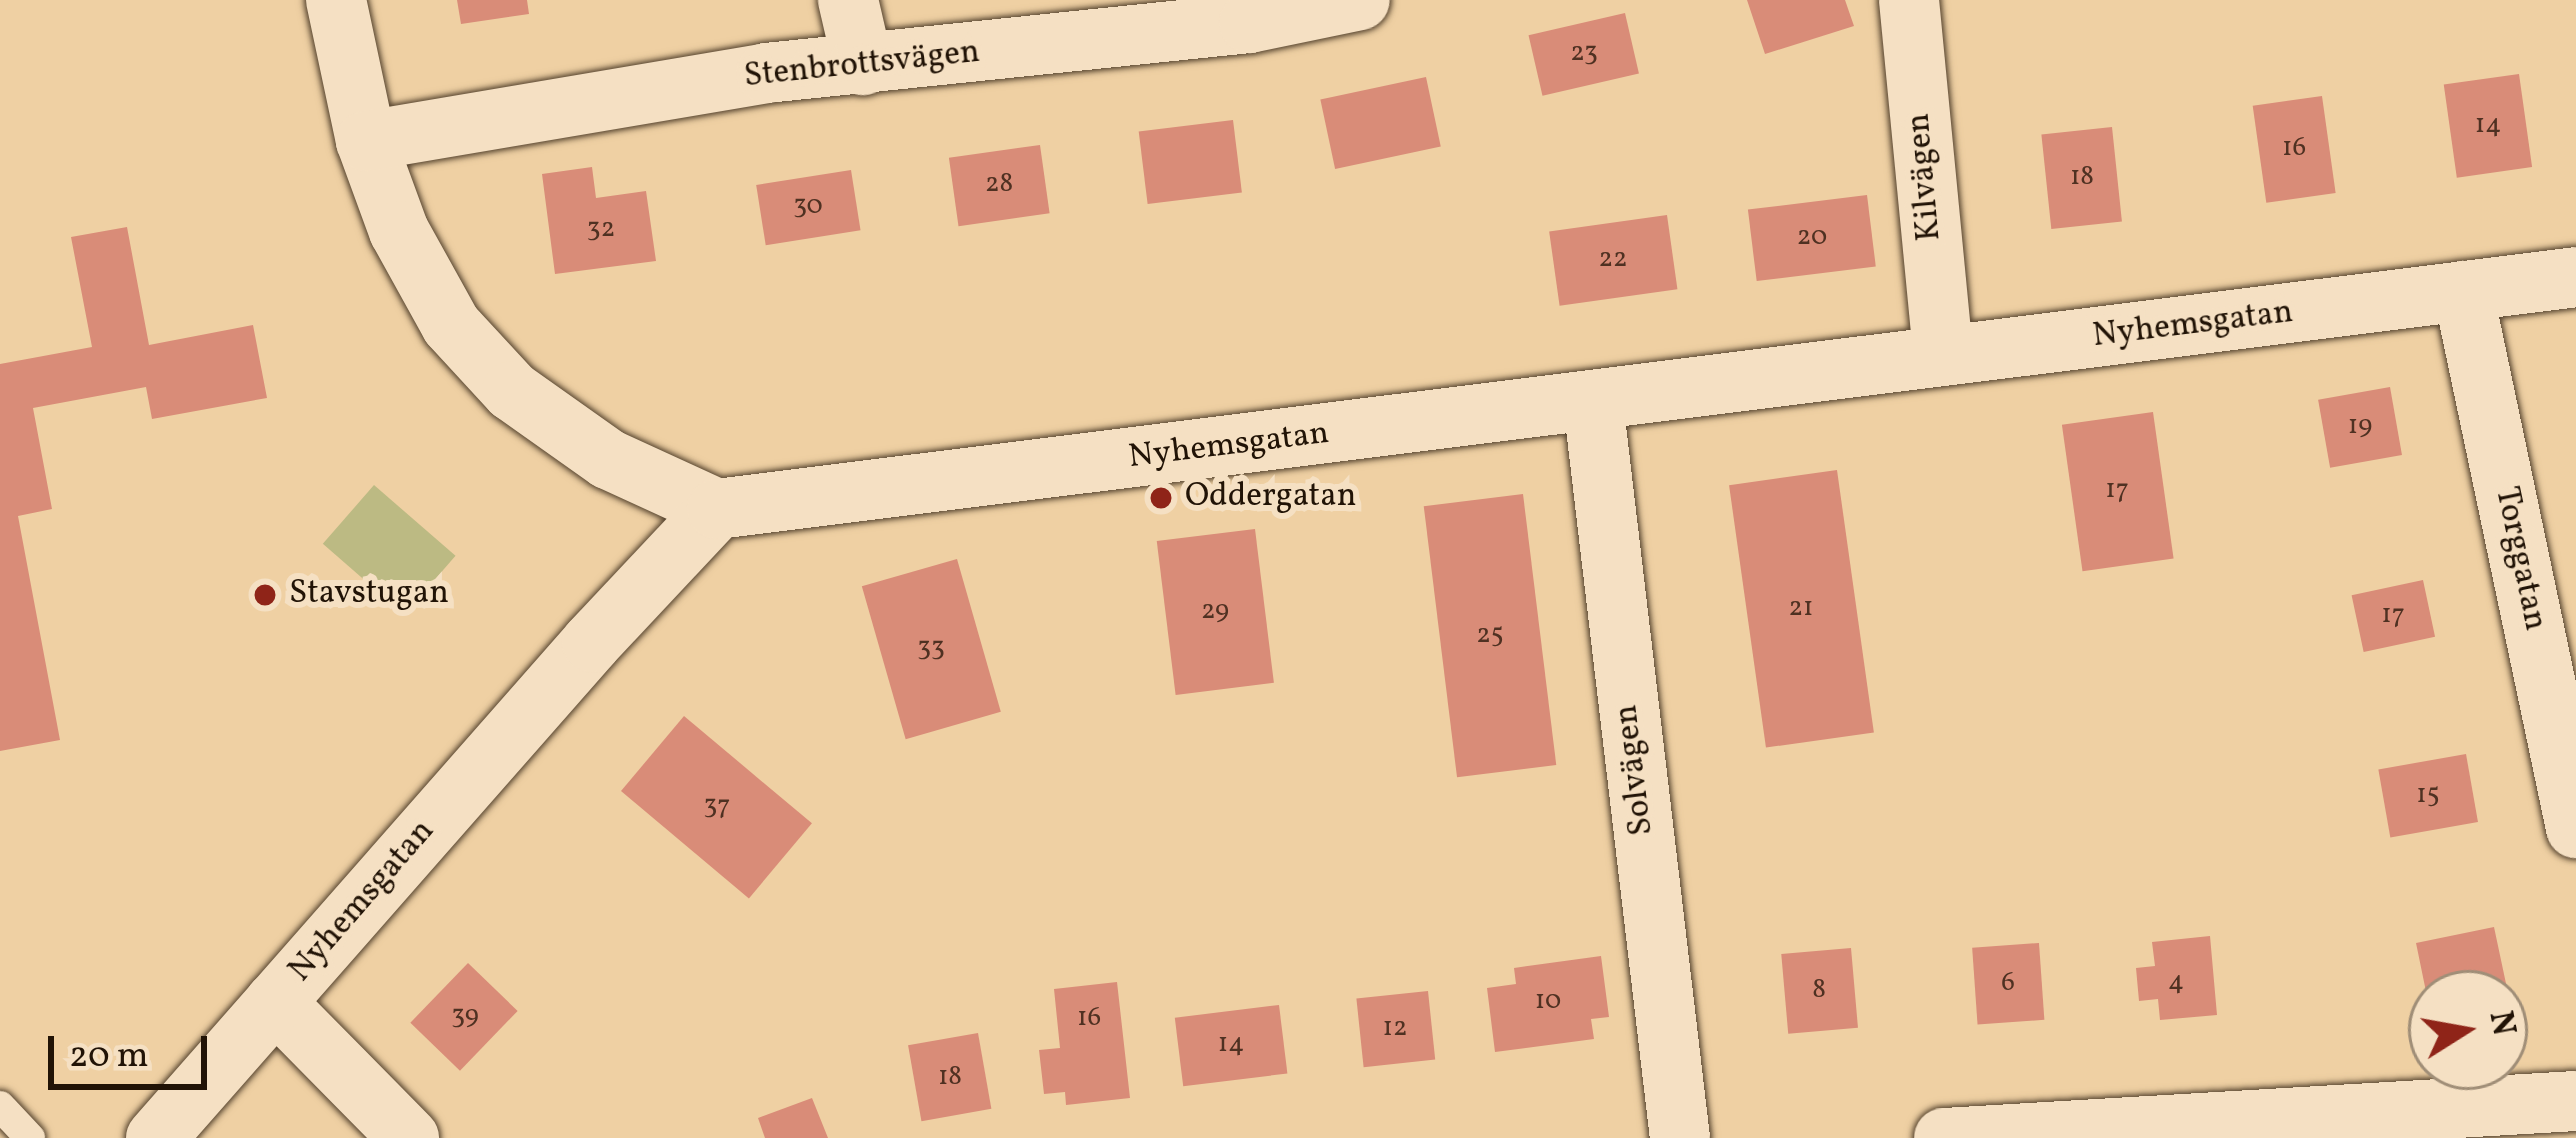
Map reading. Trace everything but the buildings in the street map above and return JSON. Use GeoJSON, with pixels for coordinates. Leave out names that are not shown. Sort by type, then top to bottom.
{"type":"FeatureCollection","features":[{"type":"Feature","properties":{"kind":"street"},"geometry":{"type":"LineString","coordinates":[[336,0],[366,141],[398,231],[451,325],[512,391],[608,459],[717,509]]}},
{"type":"Feature","properties":{"kind":"street"},"geometry":{"type":"LineString","coordinates":[[848,0],[863,65]]}},
{"type":"Feature","properties":{"kind":"street","name":"Stenbrottsvägen"},"geometry":{"type":"LineString","coordinates":[[366,141],[766,73],[1249,22],[1360,0]]}},
{"type":"Feature","properties":{"kind":"street","name":"Kilvägen"},"geometry":{"type":"LineString","coordinates":[[1910,0],[1942,354]]}},
{"type":"Feature","properties":{"kind":"street","name":"Nyhemsgatan"},"geometry":{"type":"LineString","coordinates":[[156,1138],[592,641],[717,509],[2576,277]]}},
{"type":"Feature","properties":{"kind":"street","name":"Torggatan"},"geometry":{"type":"LineString","coordinates":[[2463,290],[2576,828]]}},
{"type":"Feature","properties":{"kind":"street","name":"Solvägen"},"geometry":{"type":"LineString","coordinates":[[1593,402],[1680,1138]]}},
{"type":"Feature","properties":{"kind":"street"},"geometry":{"type":"LineString","coordinates":[[275,1003],[409,1138]]}},
{"type":"Feature","properties":{"kind":"street"},"geometry":{"type":"LineString","coordinates":[[1944,1138],[2576,1101]]}},
{"type":"Feature","properties":{"kind":"lane"},"geometry":{"type":"LineString","coordinates":[[0,1106],[30,1138]]}},
{"type":"Feature","properties":{"kind":"shaded area"},"geometry":{"type":"Polygon","coordinates":[[[374,485],[456,556],[404,615],[323,544],[374,485]]]}},
{"type":"Feature","properties":{"kind":"place","name":"Oddergatan"},"geometry":{"type":"Point","coordinates":[1161,498]}},
{"type":"Feature","properties":{"kind":"place","name":"Stavstugan"},"geometry":{"type":"Point","coordinates":[265,595]}}]}
